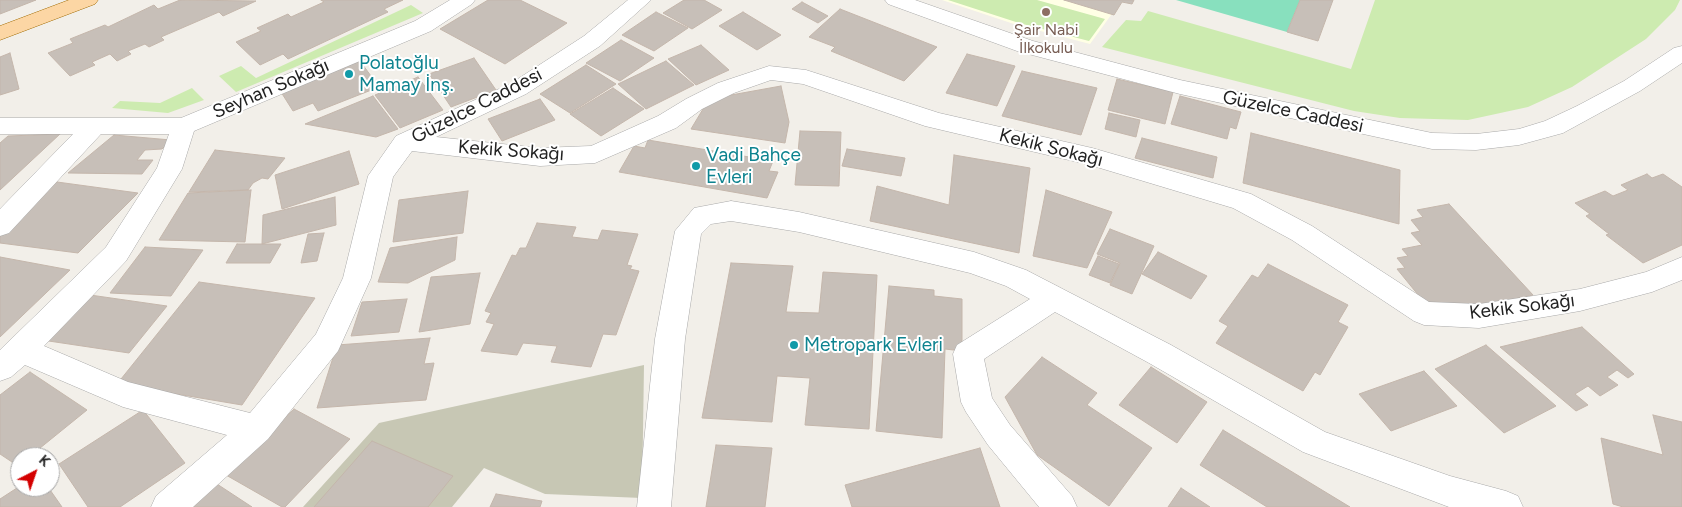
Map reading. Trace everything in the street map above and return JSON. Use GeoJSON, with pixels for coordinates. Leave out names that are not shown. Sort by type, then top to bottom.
{"type":"FeatureCollection","features":[{"type":"Feature","properties":{"kind":"main road"},"geometry":{"type":"LineString","coordinates":[[0,33],[88,0]]}},
{"type":"Feature","properties":{"kind":"street","name":"Seyhan Sokağı"},"geometry":{"type":"LineString","coordinates":[[184,126],[423,26],[465,0]]}},
{"type":"Feature","properties":{"kind":"street","name":"Güzelce Caddesi"},"geometry":{"type":"LineString","coordinates":[[168,507],[258,429],[327,342],[357,278],[381,176],[405,142],[518,89],[592,41],[641,0]]}},
{"type":"Feature","properties":{"kind":"street","name":"Güzelce Caddesi"},"geometry":{"type":"LineString","coordinates":[[895,0],[1025,46],[1171,85],[1432,141],[1476,142],[1511,138],[1554,127],[1632,86],[1682,53]]}},
{"type":"Feature","properties":{"kind":"street","name":"Kekik Sokağı"},"geometry":{"type":"LineString","coordinates":[[405,142],[540,156],[595,154],[667,122],[694,104],[726,88],[769,73],[806,77],[934,120],[1092,157],[1242,202],[1302,233],[1424,313],[1479,316],[1580,300],[1652,282],[1682,268]]}},
{"type":"Feature","properties":{"kind":"street"},"geometry":{"type":"LineString","coordinates":[[0,126],[184,126],[169,169],[116,254],[11,359],[123,394],[258,429]]}},
{"type":"Feature","properties":{"kind":"street"},"geometry":{"type":"LineString","coordinates":[[0,226],[94,126]]}},
{"type":"Feature","properties":{"kind":"street"},"geometry":{"type":"LineString","coordinates":[[654,507],[670,339],[688,231],[703,215],[731,211],[800,222],[915,249],[974,263],[1016,278],[1160,354],[1314,442],[1450,492],[1506,507]]}},
{"type":"Feature","properties":{"kind":"street"},"geometry":{"type":"LineString","coordinates":[[1054,298],[968,354],[977,402],[999,435],[1060,507]]}},
{"type":"Feature","properties":{"kind":"shaded area","name":"Şair Nabi İlkokulu"},"geometry":{"type":"Polygon","coordinates":[[[942,0],[1122,0],[1090,44],[1014,24],[942,0]]]}},
{"type":"Feature","properties":{"kind":"shaded area"},"geometry":{"type":"Polygon","coordinates":[[[644,365],[642,498],[545,494],[484,468],[452,507],[303,507],[379,423],[644,365]]]}},
{"type":"Feature","properties":{"kind":"green space","name":"Şair Nabi İlkokulu"},"geometry":{"type":"Polygon","coordinates":[[[948,0],[1037,0],[1105,19],[1089,41],[1019,23],[948,0]]]}},
{"type":"Feature","properties":{"kind":"green space"},"geometry":{"type":"Polygon","coordinates":[[[1176,0],[1300,0],[1287,32],[1176,0]]]}},
{"type":"Feature","properties":{"kind":"green space"},"geometry":{"type":"Polygon","coordinates":[[[1375,0],[1680,0],[1675,10],[1646,39],[1572,87],[1528,107],[1468,120],[1400,118],[1354,111],[1102,47],[1126,20],[1141,21],[1148,11],[1351,69],[1375,0]]]}},
{"type":"Feature","properties":{"kind":"green space"},"geometry":{"type":"Polygon","coordinates":[[[411,5],[423,13],[236,92],[219,76],[241,66],[256,78],[411,5]]]}},
{"type":"Feature","properties":{"kind":"green space"},"geometry":{"type":"Polygon","coordinates":[[[192,88],[204,100],[168,113],[112,108],[120,101],[160,103],[192,88]]]}},
{"type":"Feature","properties":{"kind":"building"},"geometry":{"type":"Polygon","coordinates":[[[0,0],[36,0],[0,14],[0,0]]]}},
{"type":"Feature","properties":{"kind":"building"},"geometry":{"type":"Polygon","coordinates":[[[180,0],[256,1],[223,16],[219,12],[161,37],[164,40],[149,47],[145,44],[128,51],[131,54],[117,61],[110,54],[92,62],[95,65],[70,76],[48,53],[73,43],[70,39],[105,25],[108,27],[154,5],[158,9],[180,0]]]}},
{"type":"Feature","properties":{"kind":"building"},"geometry":{"type":"Polygon","coordinates":[[[321,0],[403,0],[384,9],[388,12],[288,59],[283,54],[260,65],[236,42],[261,31],[257,28],[288,14],[291,17],[324,2],[321,0]]]}},
{"type":"Feature","properties":{"kind":"building"},"geometry":{"type":"Polygon","coordinates":[[[488,0],[520,0],[567,23],[505,64],[440,29],[488,0]]]}},
{"type":"Feature","properties":{"kind":"building"},"geometry":{"type":"Polygon","coordinates":[[[684,0],[704,0],[722,10],[692,29],[663,13],[684,0]]]}},
{"type":"Feature","properties":{"kind":"building","name":"Şair Nabi İlkokulu"},"geometry":{"type":"Polygon","coordinates":[[[1064,0],[1134,0],[1132,4],[1122,2],[1114,15],[1064,0]]]}},
{"type":"Feature","properties":{"kind":"building"},"geometry":{"type":"Polygon","coordinates":[[[1300,0],[1333,0],[1318,41],[1287,32],[1300,0]]]}},
{"type":"Feature","properties":{"kind":"building"},"geometry":{"type":"Polygon","coordinates":[[[802,2],[828,16],[818,23],[792,9],[802,2]]]}},
{"type":"Feature","properties":{"kind":"building"},"geometry":{"type":"Polygon","coordinates":[[[840,9],[937,47],[904,81],[831,51],[835,47],[809,37],[840,9]]]}},
{"type":"Feature","properties":{"kind":"building"},"geometry":{"type":"Polygon","coordinates":[[[656,12],[688,28],[654,51],[622,35],[656,12]]]}},
{"type":"Feature","properties":{"kind":"building"},"geometry":{"type":"Polygon","coordinates":[[[743,12],[781,35],[757,50],[719,26],[743,12]]]}},
{"type":"Feature","properties":{"kind":"building"},"geometry":{"type":"Polygon","coordinates":[[[621,40],[654,58],[620,81],[586,63],[621,40]]]}},
{"type":"Feature","properties":{"kind":"building"},"geometry":{"type":"Polygon","coordinates":[[[701,45],[729,70],[696,85],[668,59],[701,45]]]}},
{"type":"Feature","properties":{"kind":"building"},"geometry":{"type":"Polygon","coordinates":[[[10,53],[19,89],[0,95],[0,57],[10,53]]]}},
{"type":"Feature","properties":{"kind":"building"},"geometry":{"type":"Polygon","coordinates":[[[967,54],[1015,66],[997,106],[946,93],[967,54]]]}},
{"type":"Feature","properties":{"kind":"building"},"geometry":{"type":"Polygon","coordinates":[[[474,58],[496,90],[451,107],[429,74],[474,58]]]}},
{"type":"Feature","properties":{"kind":"building","name":"Polatoğlu Mamay İnş."},"geometry":{"type":"Polygon","coordinates":[[[360,61],[379,87],[318,111],[313,103],[293,111],[281,92],[360,61]]]}},
{"type":"Feature","properties":{"kind":"building"},"geometry":{"type":"Polygon","coordinates":[[[666,61],[694,85],[646,109],[618,84],[666,61]]]}},
{"type":"Feature","properties":{"kind":"building"},"geometry":{"type":"Polygon","coordinates":[[[586,65],[616,84],[570,113],[540,94],[586,65]]]}},
{"type":"Feature","properties":{"kind":"building"},"geometry":{"type":"Polygon","coordinates":[[[1022,71],[1097,88],[1081,135],[1002,116],[1022,71]]]}},
{"type":"Feature","properties":{"kind":"building"},"geometry":{"type":"Polygon","coordinates":[[[418,77],[443,110],[400,128],[375,95],[418,77]]]}},
{"type":"Feature","properties":{"kind":"building"},"geometry":{"type":"Polygon","coordinates":[[[1117,79],[1173,92],[1165,124],[1108,110],[1117,79]]]}},
{"type":"Feature","properties":{"kind":"building"},"geometry":{"type":"Polygon","coordinates":[[[781,86],[789,122],[785,143],[691,129],[709,99],[781,86]]]}},
{"type":"Feature","properties":{"kind":"building"},"geometry":{"type":"Polygon","coordinates":[[[613,88],[644,109],[601,136],[570,114],[613,88]]]}},
{"type":"Feature","properties":{"kind":"building"},"geometry":{"type":"Polygon","coordinates":[[[373,96],[398,129],[376,137],[305,124],[373,96]]]}},
{"type":"Feature","properties":{"kind":"building"},"geometry":{"type":"Polygon","coordinates":[[[1180,96],[1241,112],[1236,129],[1230,127],[1227,139],[1171,124],[1180,96]]]}},
{"type":"Feature","properties":{"kind":"building"},"geometry":{"type":"Polygon","coordinates":[[[540,99],[555,120],[502,141],[488,119],[540,99]]]}},
{"type":"Feature","properties":{"kind":"building"},"geometry":{"type":"Polygon","coordinates":[[[1109,113],[1140,120],[1136,137],[1105,129],[1109,113]]]}},
{"type":"Feature","properties":{"kind":"building"},"geometry":{"type":"Polygon","coordinates":[[[800,131],[841,132],[839,186],[795,185],[800,131]]]}},
{"type":"Feature","properties":{"kind":"building"},"geometry":{"type":"Polygon","coordinates":[[[1251,133],[1400,170],[1399,224],[1243,183],[1251,133]]]}},
{"type":"Feature","properties":{"kind":"building"},"geometry":{"type":"Polygon","coordinates":[[[60,134],[0,190],[0,143],[8,136],[60,134]]]}},
{"type":"Feature","properties":{"kind":"building"},"geometry":{"type":"Polygon","coordinates":[[[114,135],[171,140],[162,149],[145,150],[137,160],[153,160],[142,174],[68,173],[114,135]]]}},
{"type":"Feature","properties":{"kind":"building"},"geometry":{"type":"Polygon","coordinates":[[[1142,138],[1217,157],[1213,178],[1135,158],[1142,138]]]}},
{"type":"Feature","properties":{"kind":"building","name":"Vadi Bahçe Evleri"},"geometry":{"type":"Polygon","coordinates":[[[648,140],[773,161],[769,171],[778,172],[767,198],[619,172],[634,146],[645,148],[648,140]]]}},
{"type":"Feature","properties":{"kind":"building"},"geometry":{"type":"Polygon","coordinates":[[[847,149],[905,158],[901,176],[842,166],[847,149]]]}},
{"type":"Feature","properties":{"kind":"building"},"geometry":{"type":"Polygon","coordinates":[[[215,150],[285,158],[268,179],[262,178],[253,183],[248,190],[189,192],[215,150]]]}},
{"type":"Feature","properties":{"kind":"building"},"geometry":{"type":"Polygon","coordinates":[[[349,151],[359,184],[282,209],[275,175],[349,151]]]}},
{"type":"Feature","properties":{"kind":"building"},"geometry":{"type":"Polygon","coordinates":[[[954,155],[1030,168],[1019,253],[870,221],[877,186],[949,205],[954,155]]]}},
{"type":"Feature","properties":{"kind":"building"},"geometry":{"type":"Polygon","coordinates":[[[1647,174],[1652,178],[1663,174],[1682,187],[1682,245],[1643,263],[1606,235],[1609,234],[1586,216],[1590,214],[1575,203],[1605,191],[1613,196],[1628,190],[1621,185],[1647,174]]]}},
{"type":"Feature","properties":{"kind":"building"},"geometry":{"type":"Polygon","coordinates":[[[57,182],[138,193],[78,253],[0,243],[0,234],[57,182]]]}},
{"type":"Feature","properties":{"kind":"building"},"geometry":{"type":"Polygon","coordinates":[[[251,190],[245,242],[159,240],[188,193],[251,190]]]}},
{"type":"Feature","properties":{"kind":"building"},"geometry":{"type":"Polygon","coordinates":[[[1046,190],[1112,212],[1087,268],[1033,256],[1046,190]]]}},
{"type":"Feature","properties":{"kind":"building"},"geometry":{"type":"Polygon","coordinates":[[[468,191],[463,233],[393,242],[399,200],[468,191]]]}},
{"type":"Feature","properties":{"kind":"building"},"geometry":{"type":"Polygon","coordinates":[[[335,197],[336,225],[262,244],[263,215],[335,197]]]}},
{"type":"Feature","properties":{"kind":"building"},"geometry":{"type":"Polygon","coordinates":[[[1449,204],[1533,295],[1453,312],[1428,307],[1397,269],[1405,268],[1397,258],[1408,256],[1402,249],[1422,245],[1411,233],[1420,231],[1411,220],[1423,217],[1417,210],[1449,204]]]}},
{"type":"Feature","properties":{"kind":"building"},"geometry":{"type":"Polygon","coordinates":[[[537,223],[576,227],[572,237],[598,240],[602,230],[638,234],[627,265],[632,266],[630,269],[639,271],[616,335],[603,334],[591,367],[551,362],[557,346],[523,343],[517,355],[481,351],[494,324],[486,322],[491,313],[485,311],[512,255],[516,256],[520,248],[526,248],[537,223]]]}},
{"type":"Feature","properties":{"kind":"building"},"geometry":{"type":"Polygon","coordinates":[[[1110,229],[1154,246],[1132,294],[1110,285],[1120,263],[1097,254],[1110,229]]]}},
{"type":"Feature","properties":{"kind":"building"},"geometry":{"type":"Polygon","coordinates":[[[324,233],[317,261],[301,263],[308,234],[324,233]]]}},
{"type":"Feature","properties":{"kind":"building"},"geometry":{"type":"Polygon","coordinates":[[[457,237],[455,260],[408,283],[378,282],[390,248],[457,237]]]}},
{"type":"Feature","properties":{"kind":"building"},"geometry":{"type":"Polygon","coordinates":[[[237,244],[281,244],[270,263],[226,263],[237,244]]]}},
{"type":"Feature","properties":{"kind":"building"},"geometry":{"type":"Polygon","coordinates":[[[145,247],[203,250],[171,296],[110,293],[145,247]]]}},
{"type":"Feature","properties":{"kind":"building"},"geometry":{"type":"Polygon","coordinates":[[[1158,252],[1207,276],[1191,299],[1142,274],[1158,252]]]}},
{"type":"Feature","properties":{"kind":"building"},"geometry":{"type":"Polygon","coordinates":[[[1098,256],[1119,264],[1110,283],[1089,275],[1098,256]]]}},
{"type":"Feature","properties":{"kind":"building"},"geometry":{"type":"Polygon","coordinates":[[[0,257],[70,270],[0,337],[0,257]]]}},
{"type":"Feature","properties":{"kind":"building","name":"Metropark Evleri"},"geometry":{"type":"Polygon","coordinates":[[[731,263],[793,266],[786,312],[819,313],[823,272],[877,275],[869,429],[805,425],[810,378],[777,376],[772,422],[702,418],[731,263]]]}},
{"type":"Feature","properties":{"kind":"building"},"geometry":{"type":"Polygon","coordinates":[[[1268,264],[1348,305],[1338,322],[1348,327],[1320,375],[1315,372],[1303,391],[1216,343],[1228,326],[1219,321],[1252,275],[1258,278],[1268,264]]]}},
{"type":"Feature","properties":{"kind":"building"},"geometry":{"type":"Polygon","coordinates":[[[480,273],[470,324],[419,332],[431,277],[480,273]]]}},
{"type":"Feature","properties":{"kind":"building"},"geometry":{"type":"Polygon","coordinates":[[[199,282],[315,298],[242,405],[117,384],[199,282]]]}},
{"type":"Feature","properties":{"kind":"building"},"geometry":{"type":"Polygon","coordinates":[[[889,286],[934,290],[934,296],[962,299],[962,351],[945,349],[942,438],[876,431],[889,286]]]}},
{"type":"Feature","properties":{"kind":"building"},"geometry":{"type":"Polygon","coordinates":[[[83,294],[167,306],[129,353],[42,340],[83,294]]]}},
{"type":"Feature","properties":{"kind":"building"},"geometry":{"type":"Polygon","coordinates":[[[407,299],[399,332],[351,336],[362,302],[407,299]]]}},
{"type":"Feature","properties":{"kind":"building"},"geometry":{"type":"Polygon","coordinates":[[[1582,327],[1634,374],[1628,378],[1617,370],[1607,377],[1618,385],[1600,396],[1588,386],[1575,394],[1588,405],[1576,411],[1500,347],[1582,327]]]}},
{"type":"Feature","properties":{"kind":"building"},"geometry":{"type":"Polygon","coordinates":[[[430,338],[424,364],[434,363],[426,400],[317,408],[337,345],[430,338]]]}},
{"type":"Feature","properties":{"kind":"building"},"geometry":{"type":"Polygon","coordinates":[[[1486,345],[1556,406],[1504,433],[1435,369],[1486,345]]]}},
{"type":"Feature","properties":{"kind":"building"},"geometry":{"type":"Polygon","coordinates":[[[1042,357],[1097,393],[1087,405],[1152,448],[1109,506],[1037,455],[1005,397],[1042,357]]]}},
{"type":"Feature","properties":{"kind":"building"},"geometry":{"type":"Polygon","coordinates":[[[1151,367],[1207,402],[1177,443],[1119,405],[1151,367]]]}},
{"type":"Feature","properties":{"kind":"building"},"geometry":{"type":"Polygon","coordinates":[[[1424,371],[1457,406],[1391,431],[1359,394],[1424,371]]]}},
{"type":"Feature","properties":{"kind":"building"},"geometry":{"type":"Polygon","coordinates":[[[30,372],[87,410],[41,447],[10,447],[10,461],[0,454],[0,395],[30,372]]]}},
{"type":"Feature","properties":{"kind":"building"},"geometry":{"type":"Polygon","coordinates":[[[294,409],[350,439],[285,507],[282,507],[226,475],[294,409]]]}},
{"type":"Feature","properties":{"kind":"building"},"geometry":{"type":"Polygon","coordinates":[[[143,410],[185,463],[120,507],[88,507],[60,463],[143,410]]]}},
{"type":"Feature","properties":{"kind":"building"},"geometry":{"type":"Polygon","coordinates":[[[1653,415],[1682,422],[1682,507],[1623,507],[1613,504],[1601,438],[1663,455],[1653,415]]]}},
{"type":"Feature","properties":{"kind":"building"},"geometry":{"type":"Polygon","coordinates":[[[1223,430],[1350,507],[1267,507],[1200,465],[1223,430]]]}},
{"type":"Feature","properties":{"kind":"building"},"geometry":{"type":"Polygon","coordinates":[[[372,441],[453,476],[428,507],[314,507],[372,441]]]}},
{"type":"Feature","properties":{"kind":"building"},"geometry":{"type":"Polygon","coordinates":[[[716,445],[772,448],[765,507],[706,507],[716,445]]]}},
{"type":"Feature","properties":{"kind":"building"},"geometry":{"type":"Polygon","coordinates":[[[980,448],[1000,507],[852,507],[845,485],[980,448]]]}},
{"type":"Feature","properties":{"kind":"building"},"geometry":{"type":"Polygon","coordinates":[[[217,484],[252,507],[193,507],[217,484]]]}},
{"type":"Feature","properties":{"kind":"building"},"geometry":{"type":"Polygon","coordinates":[[[1181,488],[1210,507],[1168,507],[1181,488]]]}},
{"type":"Feature","properties":{"kind":"building"},"geometry":{"type":"Polygon","coordinates":[[[10,492],[10,497],[55,497],[62,507],[0,507],[0,499],[10,492]]]}},
{"type":"Feature","properties":{"kind":"building"},"geometry":{"type":"Polygon","coordinates":[[[496,494],[542,501],[540,507],[490,507],[496,494]]]}},
{"type":"Feature","properties":{"kind":"place","name":"Şair Nabi İlkokulu"},"geometry":{"type":"Point","coordinates":[1046,12]}},
{"type":"Feature","properties":{"kind":"place","name":"Polatoğlu Mamay İnş."},"geometry":{"type":"Point","coordinates":[349,74]}},
{"type":"Feature","properties":{"kind":"place","name":"Vadi Bahçe Evleri"},"geometry":{"type":"Point","coordinates":[696,166]}},
{"type":"Feature","properties":{"kind":"place","name":"Metropark Evleri"},"geometry":{"type":"Point","coordinates":[794,345]}}]}
